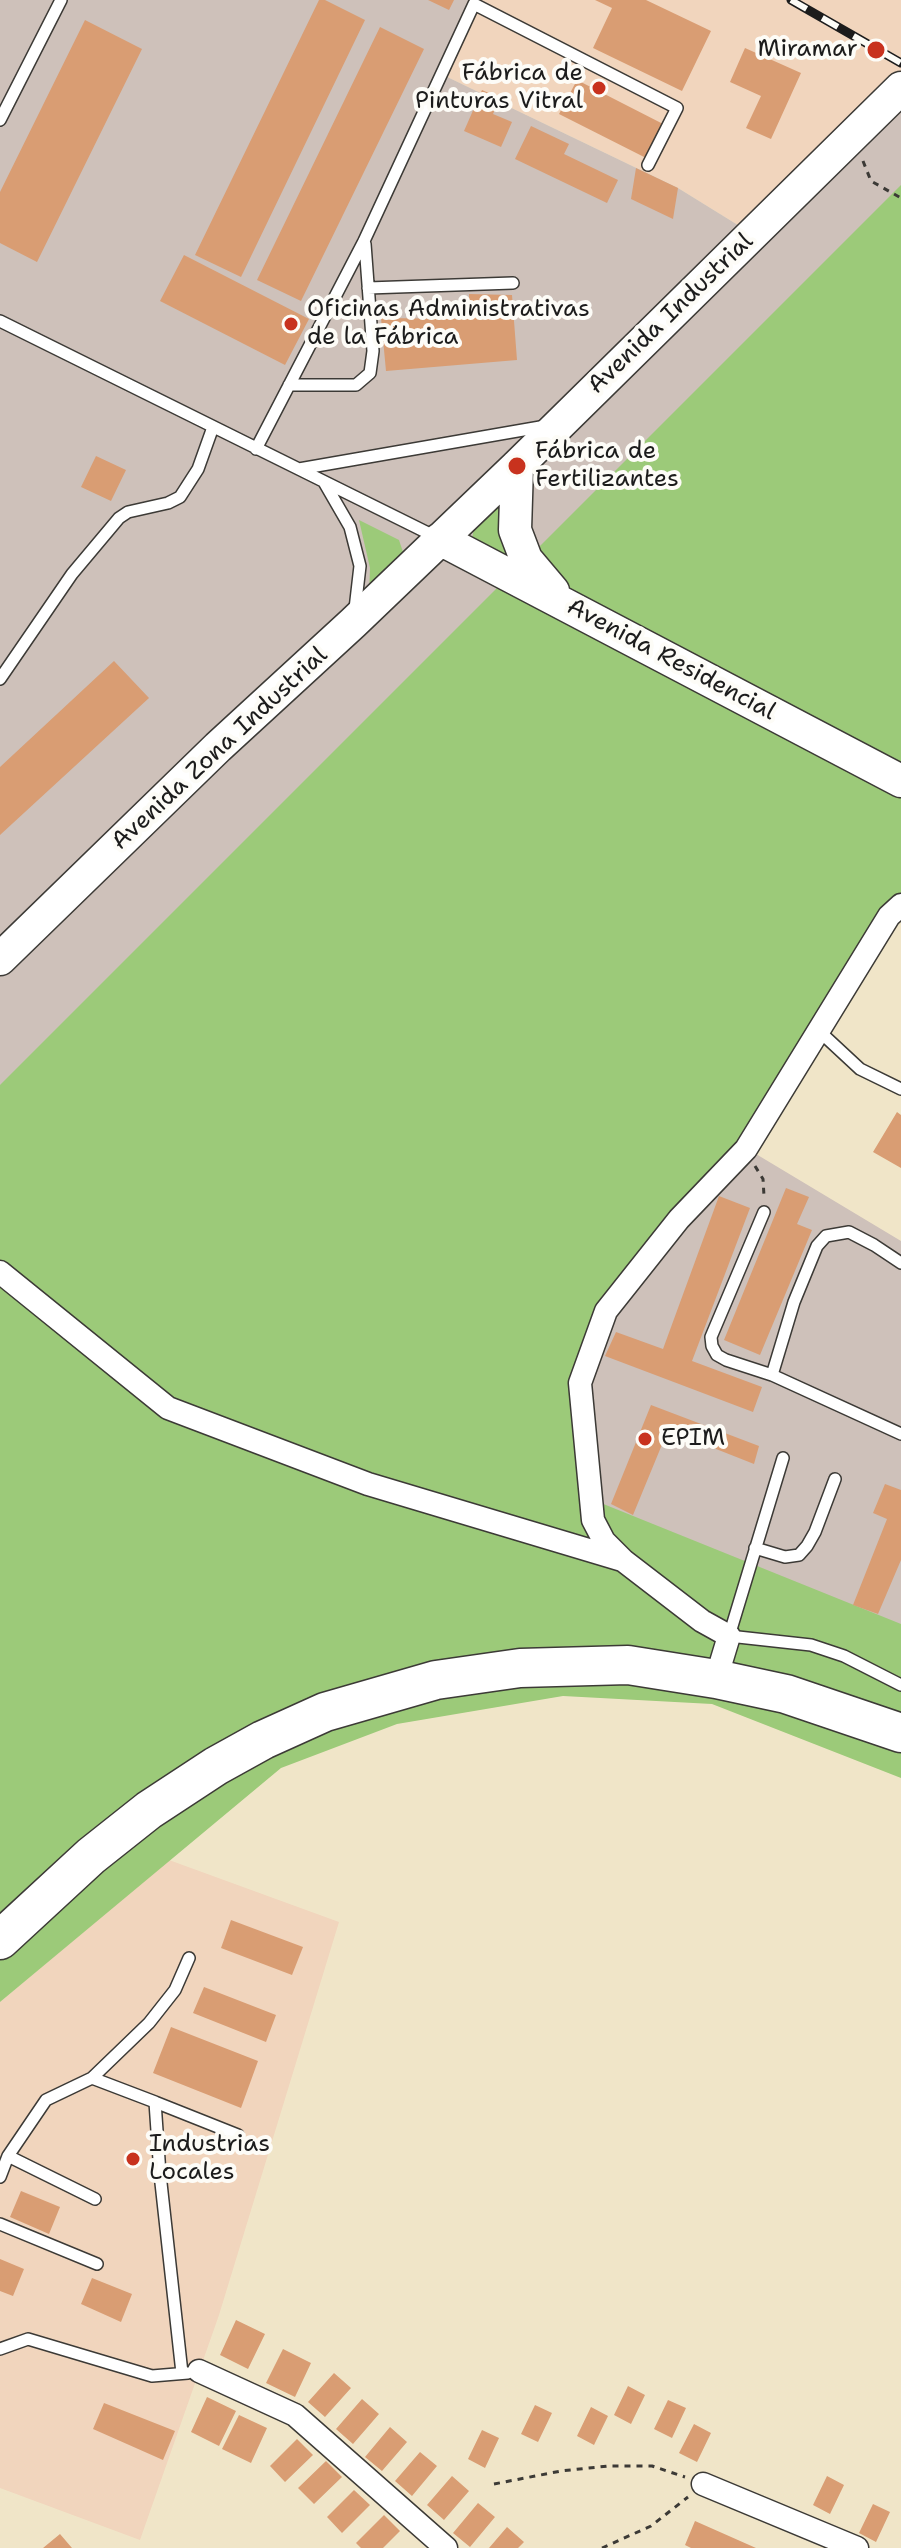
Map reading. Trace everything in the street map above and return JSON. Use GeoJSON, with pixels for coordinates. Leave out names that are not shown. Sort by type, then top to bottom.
{"type":"FeatureCollection","features":[{"type":"Feature","properties":{"kind":"highway"},"geometry":{"type":"LineString","coordinates":[[0,1940],[91,1856],[149,1810],[216,1766],[325,1712],[436,1680],[520,1668],[628,1665],[786,1694],[901,1733]]}},
{"type":"Feature","properties":{"kind":"main road","name":"Avenida Industrial"},"geometry":{"type":"LineString","coordinates":[[440,539],[901,88]]}},
{"type":"Feature","properties":{"kind":"main road"},"geometry":{"type":"LineString","coordinates":[[517,466],[515,530],[526,559],[562,602]]}},
{"type":"Feature","properties":{"kind":"main road","name":"Avenida Residencial"},"geometry":{"type":"LineString","coordinates":[[440,539],[901,781]]}},
{"type":"Feature","properties":{"kind":"main road","name":"Avenida Zona Industrial"},"geometry":{"type":"LineString","coordinates":[[0,959],[218,747],[440,539]]}},
{"type":"Feature","properties":{"kind":"street"},"geometry":{"type":"LineString","coordinates":[[716,1679],[729,1636],[702,1621],[624,1561],[604,1541],[593,1520],[580,1383],[606,1311],[679,1219],[746,1149],[889,916],[901,905]]}},
{"type":"Feature","properties":{"kind":"street"},"geometry":{"type":"LineString","coordinates":[[0,1272],[168,1408],[368,1484],[624,1561]]}},
{"type":"Feature","properties":{"kind":"street"},"geometry":{"type":"LineString","coordinates":[[548,1538],[576,1534],[593,1520]]}},
{"type":"Feature","properties":{"kind":"street"},"geometry":{"type":"LineString","coordinates":[[191,2372],[295,2415],[446,2548]]}},
{"type":"Feature","properties":{"kind":"street"},"geometry":{"type":"LineString","coordinates":[[703,2484],[857,2548]]}},
{"type":"Feature","properties":{"kind":"lane"},"geometry":{"type":"LineString","coordinates":[[0,120],[61,0]]}},
{"type":"Feature","properties":{"kind":"lane"},"geometry":{"type":"LineString","coordinates":[[256,449],[364,241],[474,4],[677,108],[648,165]]}},
{"type":"Feature","properties":{"kind":"lane"},"geometry":{"type":"LineString","coordinates":[[289,385],[356,385],[370,373],[373,351],[364,241]]}},
{"type":"Feature","properties":{"kind":"lane"},"geometry":{"type":"LineString","coordinates":[[368,288],[513,283]]}},
{"type":"Feature","properties":{"kind":"lane"},"geometry":{"type":"LineString","coordinates":[[0,321],[440,539]]}},
{"type":"Feature","properties":{"kind":"lane"},"geometry":{"type":"LineString","coordinates":[[298,469],[557,424]]}},
{"type":"Feature","properties":{"kind":"lane"},"geometry":{"type":"LineString","coordinates":[[0,679],[72,574],[119,518],[128,512],[168,503],[180,497],[198,469],[213,427]]}},
{"type":"Feature","properties":{"kind":"lane"},"geometry":{"type":"LineString","coordinates":[[323,482],[350,527],[360,566],[353,623]]}},
{"type":"Feature","properties":{"kind":"lane"},"geometry":{"type":"LineString","coordinates":[[818,1030],[860,1069],[901,1089]]}},
{"type":"Feature","properties":{"kind":"lane"},"geometry":{"type":"LineString","coordinates":[[764,1212],[711,1337],[717,1355],[772,1375],[901,1434]]}},
{"type":"Feature","properties":{"kind":"lane"},"geometry":{"type":"LineString","coordinates":[[772,1375],[794,1302],[817,1246],[826,1236],[849,1232],[901,1263]]}},
{"type":"Feature","properties":{"kind":"lane"},"geometry":{"type":"LineString","coordinates":[[783,1458],[729,1636],[811,1645],[844,1656],[901,1685]]}},
{"type":"Feature","properties":{"kind":"lane"},"geometry":{"type":"LineString","coordinates":[[755,1548],[785,1557],[799,1555],[815,1532],[835,1479]]}},
{"type":"Feature","properties":{"kind":"lane"},"geometry":{"type":"LineString","coordinates":[[0,2177],[8,2156],[46,2100],[92,2078],[149,2023],[175,1990],[189,1958]]}},
{"type":"Feature","properties":{"kind":"lane"},"geometry":{"type":"LineString","coordinates":[[92,2078],[238,2135]]}},
{"type":"Feature","properties":{"kind":"lane"},"geometry":{"type":"LineString","coordinates":[[0,2349],[28,2339],[152,2376],[191,2372],[160,2174],[155,2102]]}},
{"type":"Feature","properties":{"kind":"lane"},"geometry":{"type":"LineString","coordinates":[[8,2156],[95,2199]]}},
{"type":"Feature","properties":{"kind":"lane"},"geometry":{"type":"LineString","coordinates":[[0,2224],[97,2264]]}},
{"type":"Feature","properties":{"kind":"path"},"geometry":{"type":"LineString","coordinates":[[853,135],[871,181],[901,198]]}},
{"type":"Feature","properties":{"kind":"path"},"geometry":{"type":"LineString","coordinates":[[746,1149],[763,1179],[764,1212]]}},
{"type":"Feature","properties":{"kind":"path"},"geometry":{"type":"LineString","coordinates":[[494,2484],[561,2471],[652,2466],[703,2484]]}},
{"type":"Feature","properties":{"kind":"path"},"geometry":{"type":"LineString","coordinates":[[602,2548],[651,2526],[703,2484]]}},
{"type":"Feature","properties":{"kind":"shaded area"},"geometry":{"type":"Polygon","coordinates":[[[0,0],[476,0],[441,74],[678,188],[754,235],[901,88],[901,905],[746,1148],[901,1241],[901,1685],[0,1272],[0,0]]]}},
{"type":"Feature","properties":{"kind":"shaded area"},"geometry":{"type":"Polygon","coordinates":[[[476,0],[901,0],[901,90],[754,235],[678,188],[441,74],[476,0]]]}},
{"type":"Feature","properties":{"kind":"shaded area","name":"Industrias Locales"},"geometry":{"type":"Polygon","coordinates":[[[169,1860],[339,1922],[219,2315],[140,2540],[0,2488],[0,2002],[169,1860]]]}},
{"type":"Feature","properties":{"kind":"green space"},"geometry":{"type":"Polygon","coordinates":[[[901,185],[901,905],[746,1149],[641,1268],[580,1383],[591,1499],[901,1624],[901,1778],[712,1704],[563,1696],[397,1724],[281,1768],[0,2002],[0,1085],[518,567],[472,539],[474,528],[505,497],[520,566],[901,185]]]}},
{"type":"Feature","properties":{"kind":"green space"},"geometry":{"type":"Polygon","coordinates":[[[359,520],[399,540],[404,555],[369,596],[370,568],[359,520]]]}},
{"type":"Feature","properties":{"kind":"building"},"geometry":{"type":"Polygon","coordinates":[[[319,0],[365,20],[241,277],[195,255],[319,0]]]}},
{"type":"Feature","properties":{"kind":"building"},"geometry":{"type":"Polygon","coordinates":[[[428,0],[454,0],[449,10],[428,0]]]}},
{"type":"Feature","properties":{"kind":"building"},"geometry":{"type":"Polygon","coordinates":[[[595,0],[646,0],[711,31],[682,91],[593,48],[612,8],[595,0]]]}},
{"type":"Feature","properties":{"kind":"building"},"geometry":{"type":"Polygon","coordinates":[[[85,20],[142,49],[37,262],[0,243],[0,192],[85,20]]]}},
{"type":"Feature","properties":{"kind":"building"},"geometry":{"type":"Polygon","coordinates":[[[380,27],[424,49],[301,301],[257,280],[380,27]]]}},
{"type":"Feature","properties":{"kind":"building"},"geometry":{"type":"Polygon","coordinates":[[[745,48],[801,73],[771,139],[746,128],[761,96],[730,82],[745,48]]]}},
{"type":"Feature","properties":{"kind":"building"},"geometry":{"type":"Polygon","coordinates":[[[577,80],[667,126],[650,160],[559,114],[577,80]]]}},
{"type":"Feature","properties":{"kind":"building"},"geometry":{"type":"Polygon","coordinates":[[[482,90],[500,98],[493,114],[512,122],[501,147],[464,131],[482,90]]]}},
{"type":"Feature","properties":{"kind":"building"},"geometry":{"type":"Polygon","coordinates":[[[531,126],[569,144],[564,154],[618,180],[607,203],[515,159],[531,126]]]}},
{"type":"Feature","properties":{"kind":"building"},"geometry":{"type":"Polygon","coordinates":[[[636,168],[678,188],[673,219],[631,199],[636,168]]]}},
{"type":"Feature","properties":{"kind":"building"},"geometry":{"type":"Polygon","coordinates":[[[184,255],[309,319],[285,365],[160,301],[184,255]]]}},
{"type":"Feature","properties":{"kind":"building"},"geometry":{"type":"Polygon","coordinates":[[[469,294],[512,295],[517,360],[386,371],[381,318],[469,319],[469,294]]]}},
{"type":"Feature","properties":{"kind":"building"},"geometry":{"type":"Polygon","coordinates":[[[96,456],[126,470],[111,501],[81,487],[96,456]]]}},
{"type":"Feature","properties":{"kind":"building"},"geometry":{"type":"Polygon","coordinates":[[[114,661],[149,698],[0,835],[0,767],[114,661]]]}},
{"type":"Feature","properties":{"kind":"building"},"geometry":{"type":"Polygon","coordinates":[[[897,1112],[901,1115],[901,1168],[873,1152],[897,1112]]]}},
{"type":"Feature","properties":{"kind":"building"},"geometry":{"type":"Polygon","coordinates":[[[786,1188],[809,1197],[797,1224],[812,1230],[760,1355],[724,1340],[786,1188]]]}},
{"type":"Feature","properties":{"kind":"building"},"geometry":{"type":"Polygon","coordinates":[[[719,1196],[750,1208],[692,1361],[762,1387],[753,1412],[605,1356],[616,1332],[663,1349],[719,1196]]]}},
{"type":"Feature","properties":{"kind":"building"},"geometry":{"type":"Polygon","coordinates":[[[651,1405],[759,1446],[754,1464],[668,1430],[633,1515],[611,1504],[651,1405]]]}},
{"type":"Feature","properties":{"kind":"building"},"geometry":{"type":"Polygon","coordinates":[[[885,1484],[901,1490],[901,1560],[878,1614],[853,1605],[887,1519],[873,1513],[885,1484]]]}},
{"type":"Feature","properties":{"kind":"building"},"geometry":{"type":"Polygon","coordinates":[[[231,1920],[303,1947],[292,1975],[221,1948],[231,1920]]]}},
{"type":"Feature","properties":{"kind":"building"},"geometry":{"type":"Polygon","coordinates":[[[204,1987],[276,2015],[266,2042],[193,2013],[204,1987]]]}},
{"type":"Feature","properties":{"kind":"building"},"geometry":{"type":"Polygon","coordinates":[[[171,2027],[258,2061],[241,2108],[153,2073],[171,2027]]]}},
{"type":"Feature","properties":{"kind":"building"},"geometry":{"type":"Polygon","coordinates":[[[21,2191],[60,2207],[49,2234],[10,2217],[21,2191]]]}},
{"type":"Feature","properties":{"kind":"building"},"geometry":{"type":"Polygon","coordinates":[[[0,2259],[24,2269],[13,2296],[0,2291],[0,2259]]]}},
{"type":"Feature","properties":{"kind":"building"},"geometry":{"type":"Polygon","coordinates":[[[92,2278],[132,2294],[121,2322],[81,2304],[92,2278]]]}},
{"type":"Feature","properties":{"kind":"building"},"geometry":{"type":"Polygon","coordinates":[[[236,2320],[265,2334],[248,2369],[220,2355],[236,2320]]]}},
{"type":"Feature","properties":{"kind":"building"},"geometry":{"type":"Polygon","coordinates":[[[283,2349],[311,2363],[295,2397],[266,2383],[283,2349]]]}},
{"type":"Feature","properties":{"kind":"building"},"geometry":{"type":"Polygon","coordinates":[[[334,2373],[351,2388],[325,2417],[308,2402],[334,2373]]]}},
{"type":"Feature","properties":{"kind":"building"},"geometry":{"type":"Polygon","coordinates":[[[628,2386],[645,2395],[631,2424],[614,2415],[628,2386]]]}},
{"type":"Feature","properties":{"kind":"building"},"geometry":{"type":"Polygon","coordinates":[[[207,2397],[236,2411],[219,2446],[191,2432],[207,2397]]]}},
{"type":"Feature","properties":{"kind":"building"},"geometry":{"type":"Polygon","coordinates":[[[362,2399],[379,2414],[353,2444],[336,2429],[362,2399]]]}},
{"type":"Feature","properties":{"kind":"building"},"geometry":{"type":"Polygon","coordinates":[[[668,2400],[686,2408],[672,2438],[654,2429],[668,2400]]]}},
{"type":"Feature","properties":{"kind":"building"},"geometry":{"type":"Polygon","coordinates":[[[104,2403],[175,2431],[163,2460],[93,2429],[104,2403]]]}},
{"type":"Feature","properties":{"kind":"building"},"geometry":{"type":"Polygon","coordinates":[[[535,2405],[552,2413],[538,2442],[521,2434],[535,2405]]]}},
{"type":"Feature","properties":{"kind":"building"},"geometry":{"type":"Polygon","coordinates":[[[591,2407],[608,2416],[594,2445],[577,2436],[591,2407]]]}},
{"type":"Feature","properties":{"kind":"building"},"geometry":{"type":"Polygon","coordinates":[[[239,2415],[267,2428],[251,2463],[222,2449],[239,2415]]]}},
{"type":"Feature","properties":{"kind":"building"},"geometry":{"type":"Polygon","coordinates":[[[694,2424],[711,2433],[697,2462],[679,2453],[694,2424]]]}},
{"type":"Feature","properties":{"kind":"building"},"geometry":{"type":"Polygon","coordinates":[[[390,2427],[407,2442],[382,2471],[365,2457],[390,2427]]]}},
{"type":"Feature","properties":{"kind":"building"},"geometry":{"type":"Polygon","coordinates":[[[482,2430],[499,2438],[485,2468],[468,2459],[482,2430]]]}},
{"type":"Feature","properties":{"kind":"building"},"geometry":{"type":"Polygon","coordinates":[[[297,2439],[313,2455],[285,2482],[270,2466],[297,2439]]]}},
{"type":"Feature","properties":{"kind":"building"},"geometry":{"type":"Polygon","coordinates":[[[420,2452],[437,2466],[412,2496],[395,2481],[420,2452]]]}},
{"type":"Feature","properties":{"kind":"building"},"geometry":{"type":"Polygon","coordinates":[[[326,2461],[342,2477],[314,2504],[298,2488],[326,2461]]]}},
{"type":"Feature","properties":{"kind":"building"},"geometry":{"type":"Polygon","coordinates":[[[452,2476],[469,2491],[444,2520],[427,2505],[452,2476]]]}},
{"type":"Feature","properties":{"kind":"building"},"geometry":{"type":"Polygon","coordinates":[[[827,2476],[844,2485],[830,2514],[813,2505],[827,2476]]]}},
{"type":"Feature","properties":{"kind":"building"},"geometry":{"type":"Polygon","coordinates":[[[354,2490],[370,2505],[342,2533],[327,2517],[354,2490]]]}},
{"type":"Feature","properties":{"kind":"building"},"geometry":{"type":"Polygon","coordinates":[[[478,2503],[495,2517],[470,2547],[453,2533],[478,2503]]]}},
{"type":"Feature","properties":{"kind":"building"},"geometry":{"type":"Polygon","coordinates":[[[873,2504],[890,2512],[876,2542],[859,2533],[873,2504]]]}},
{"type":"Feature","properties":{"kind":"building"},"geometry":{"type":"Polygon","coordinates":[[[384,2515],[400,2531],[383,2548],[361,2548],[356,2543],[384,2515]]]}},
{"type":"Feature","properties":{"kind":"building"},"geometry":{"type":"Polygon","coordinates":[[[695,2521],[756,2548],[691,2548],[685,2545],[695,2521]]]}},
{"type":"Feature","properties":{"kind":"building"},"geometry":{"type":"Polygon","coordinates":[[[507,2527],[524,2542],[518,2548],[489,2548],[507,2527]]]}},
{"type":"Feature","properties":{"kind":"building"},"geometry":{"type":"Polygon","coordinates":[[[60,2534],[72,2548],[43,2548],[60,2534]]]}},
{"type":"Feature","properties":{"kind":"railway"},"geometry":{"type":"LineString","coordinates":[[791,0],[901,63]]}},
{"type":"Feature","properties":{"kind":"place","name":"Miramar"},"geometry":{"type":"Point","coordinates":[876,50]}},
{"type":"Feature","properties":{"kind":"place","name":"Fábrica de Pinturas Vitral"},"geometry":{"type":"Point","coordinates":[599,88]}},
{"type":"Feature","properties":{"kind":"place","name":"Oficinas Administrativas de la Fábrica"},"geometry":{"type":"Point","coordinates":[291,324]}},
{"type":"Feature","properties":{"kind":"place","name":"Fábrica de Fertilizantes"},"geometry":{"type":"Point","coordinates":[517,466]}},
{"type":"Feature","properties":{"kind":"place","name":"EPIM"},"geometry":{"type":"Point","coordinates":[645,1439]}},
{"type":"Feature","properties":{"kind":"place","name":"Industrias Locales"},"geometry":{"type":"Point","coordinates":[133,2159]}}]}
